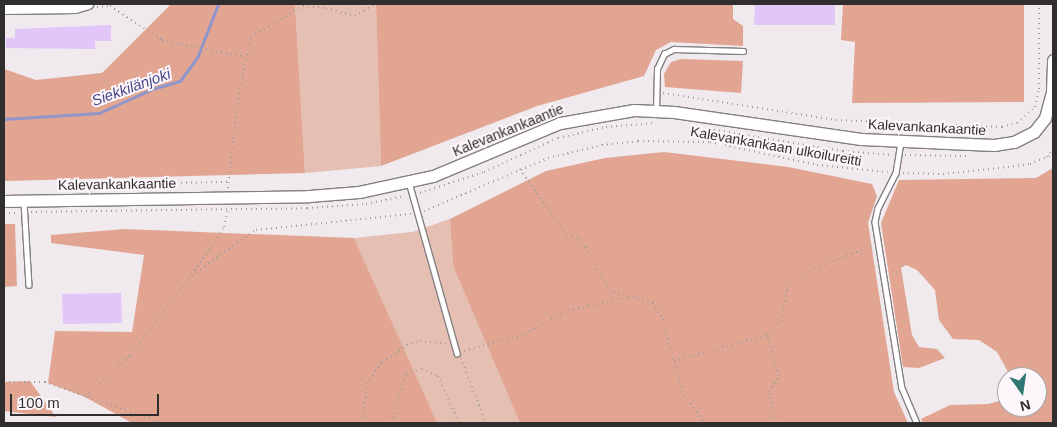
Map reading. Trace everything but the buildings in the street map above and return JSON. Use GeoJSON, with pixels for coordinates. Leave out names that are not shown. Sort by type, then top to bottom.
{"type":"FeatureCollection","features":[{"type":"Feature","properties":{"kind":"street"},"geometry":{"type":"LineString","coordinates":[[4,9],[86,5]]}},
{"type":"Feature","properties":{"kind":"street","name":"Kalevankankaantie"},"geometry":{"type":"LineString","coordinates":[[4,201],[24,207],[228,197],[332,195],[409,182],[471,162],[560,123],[634,110],[656,111],[901,142],[994,145],[1014,142],[1034,132],[1046,118],[1052,92],[1053,60]]}},
{"type":"Feature","properties":{"kind":"lane"},"geometry":{"type":"LineString","coordinates":[[656,111],[657,69],[664,54],[674,49],[743,51]]}},
{"type":"Feature","properties":{"kind":"lane"},"geometry":{"type":"LineString","coordinates":[[901,142],[896,173],[878,208],[877,245],[902,388],[917,423]]}},
{"type":"Feature","properties":{"kind":"lane"},"geometry":{"type":"LineString","coordinates":[[409,182],[457,353]]}},
{"type":"Feature","properties":{"kind":"lane"},"geometry":{"type":"LineString","coordinates":[[24,207],[29,285]]}},
{"type":"Feature","properties":{"kind":"path"},"geometry":{"type":"LineString","coordinates":[[85,397],[130,354],[192,275],[224,227],[228,210],[228,182],[245,57],[251,38],[298,8],[326,8],[355,16],[375,4]]}},
{"type":"Feature","properties":{"kind":"path"},"geometry":{"type":"LineString","coordinates":[[656,93],[836,120],[1002,127],[1017,123],[1034,108],[1039,89],[1040,4]]}},
{"type":"Feature","properties":{"kind":"path"},"geometry":{"type":"LineString","coordinates":[[86,5],[110,6],[162,40],[196,49],[245,57]]}},
{"type":"Feature","properties":{"kind":"path"},"geometry":{"type":"LineString","coordinates":[[4,213],[24,207],[228,210],[366,204],[413,194],[484,172],[558,138],[606,127],[664,123]]}},
{"type":"Feature","properties":{"kind":"path"},"geometry":{"type":"LineString","coordinates":[[701,127],[843,151],[900,155],[966,156]]}},
{"type":"Feature","properties":{"kind":"path","name":"Kalevankankaan ulkoilureitti"},"geometry":{"type":"LineString","coordinates":[[192,275],[256,230],[418,213],[548,158],[602,145],[672,139],[710,142],[853,171],[943,174],[1008,167],[1045,158],[1053,154]]}},
{"type":"Feature","properties":{"kind":"path"},"geometry":{"type":"LineString","coordinates":[[1045,158],[1053,150]]}},
{"type":"Feature","properties":{"kind":"path"},"geometry":{"type":"LineString","coordinates":[[520,169],[566,235],[580,238],[609,290],[653,303],[663,319],[682,391],[704,423]]}},
{"type":"Feature","properties":{"kind":"path"},"geometry":{"type":"LineString","coordinates":[[161,183],[228,182]]}},
{"type":"Feature","properties":{"kind":"path"},"geometry":{"type":"LineString","coordinates":[[674,361],[767,335],[781,321],[787,289],[805,272],[877,245]]}},
{"type":"Feature","properties":{"kind":"path"},"geometry":{"type":"LineString","coordinates":[[457,353],[525,334],[568,310],[632,296]]}},
{"type":"Feature","properties":{"kind":"path"},"geometry":{"type":"LineString","coordinates":[[767,335],[779,376],[769,392],[777,423]]}},
{"type":"Feature","properties":{"kind":"path"},"geometry":{"type":"LineString","coordinates":[[362,423],[367,384],[382,362],[407,345],[420,340],[444,342],[457,353],[486,423]]}},
{"type":"Feature","properties":{"kind":"path"},"geometry":{"type":"LineString","coordinates":[[391,423],[406,373],[422,369],[438,376],[459,423]]}},
{"type":"Feature","properties":{"kind":"path"},"geometry":{"type":"LineString","coordinates":[[4,382],[45,382],[163,423]]}},
{"type":"Feature","properties":{"kind":"shaded area"},"geometry":{"type":"Polygon","coordinates":[[[171,4],[295,4],[305,173],[4,181],[4,69],[36,80],[102,73],[171,4]]]}},
{"type":"Feature","properties":{"kind":"shaded area"},"geometry":{"type":"Polygon","coordinates":[[[295,4],[376,4],[381,166],[305,173],[295,4]]]}},
{"type":"Feature","properties":{"kind":"shaded area"},"geometry":{"type":"Polygon","coordinates":[[[376,4],[733,4],[733,19],[743,26],[743,46],[671,42],[656,50],[644,76],[537,106],[381,166],[376,4]]]}},
{"type":"Feature","properties":{"kind":"shaded area"},"geometry":{"type":"Polygon","coordinates":[[[843,4],[1024,4],[1024,102],[852,103],[855,42],[841,40],[843,4]]]}},
{"type":"Feature","properties":{"kind":"shaded area"},"geometry":{"type":"Polygon","coordinates":[[[681,59],[743,61],[741,93],[665,87],[664,74],[671,62],[681,59]]]}},
{"type":"Feature","properties":{"kind":"shaded area"},"geometry":{"type":"Polygon","coordinates":[[[664,152],[788,167],[872,184],[877,196],[868,223],[894,392],[908,423],[520,423],[453,266],[450,219],[546,171],[605,158],[664,152]]]}},
{"type":"Feature","properties":{"kind":"shaded area"},"geometry":{"type":"Polygon","coordinates":[[[1053,168],[1053,423],[923,423],[921,419],[950,405],[988,404],[997,402],[997,417],[1047,417],[1047,367],[1005,367],[997,352],[979,340],[953,339],[939,320],[935,290],[917,270],[906,265],[901,268],[912,335],[919,347],[937,349],[945,358],[919,368],[903,367],[881,223],[899,180],[1036,178],[1053,168]]]}},
{"type":"Feature","properties":{"kind":"shaded area"},"geometry":{"type":"Polygon","coordinates":[[[450,219],[453,266],[520,423],[436,423],[354,238],[412,232],[450,219]]]}},
{"type":"Feature","properties":{"kind":"shaded area"},"geometry":{"type":"Polygon","coordinates":[[[4,224],[15,224],[17,286],[4,287],[4,224]]]}},
{"type":"Feature","properties":{"kind":"shaded area"},"geometry":{"type":"Polygon","coordinates":[[[125,229],[354,238],[437,423],[132,423],[85,397],[48,383],[55,331],[132,332],[144,255],[51,243],[51,235],[125,229]]]}},
{"type":"Feature","properties":{"kind":"shaded area"},"geometry":{"type":"Polygon","coordinates":[[[30,381],[56,417],[4,411],[4,382],[30,381]]]}},
{"type":"Feature","properties":{"kind":"waterway","name":"Siekkilänjoki"},"geometry":{"type":"LineString","coordinates":[[4,119],[99,113],[152,89],[180,81],[197,58],[218,4]]}}]}
